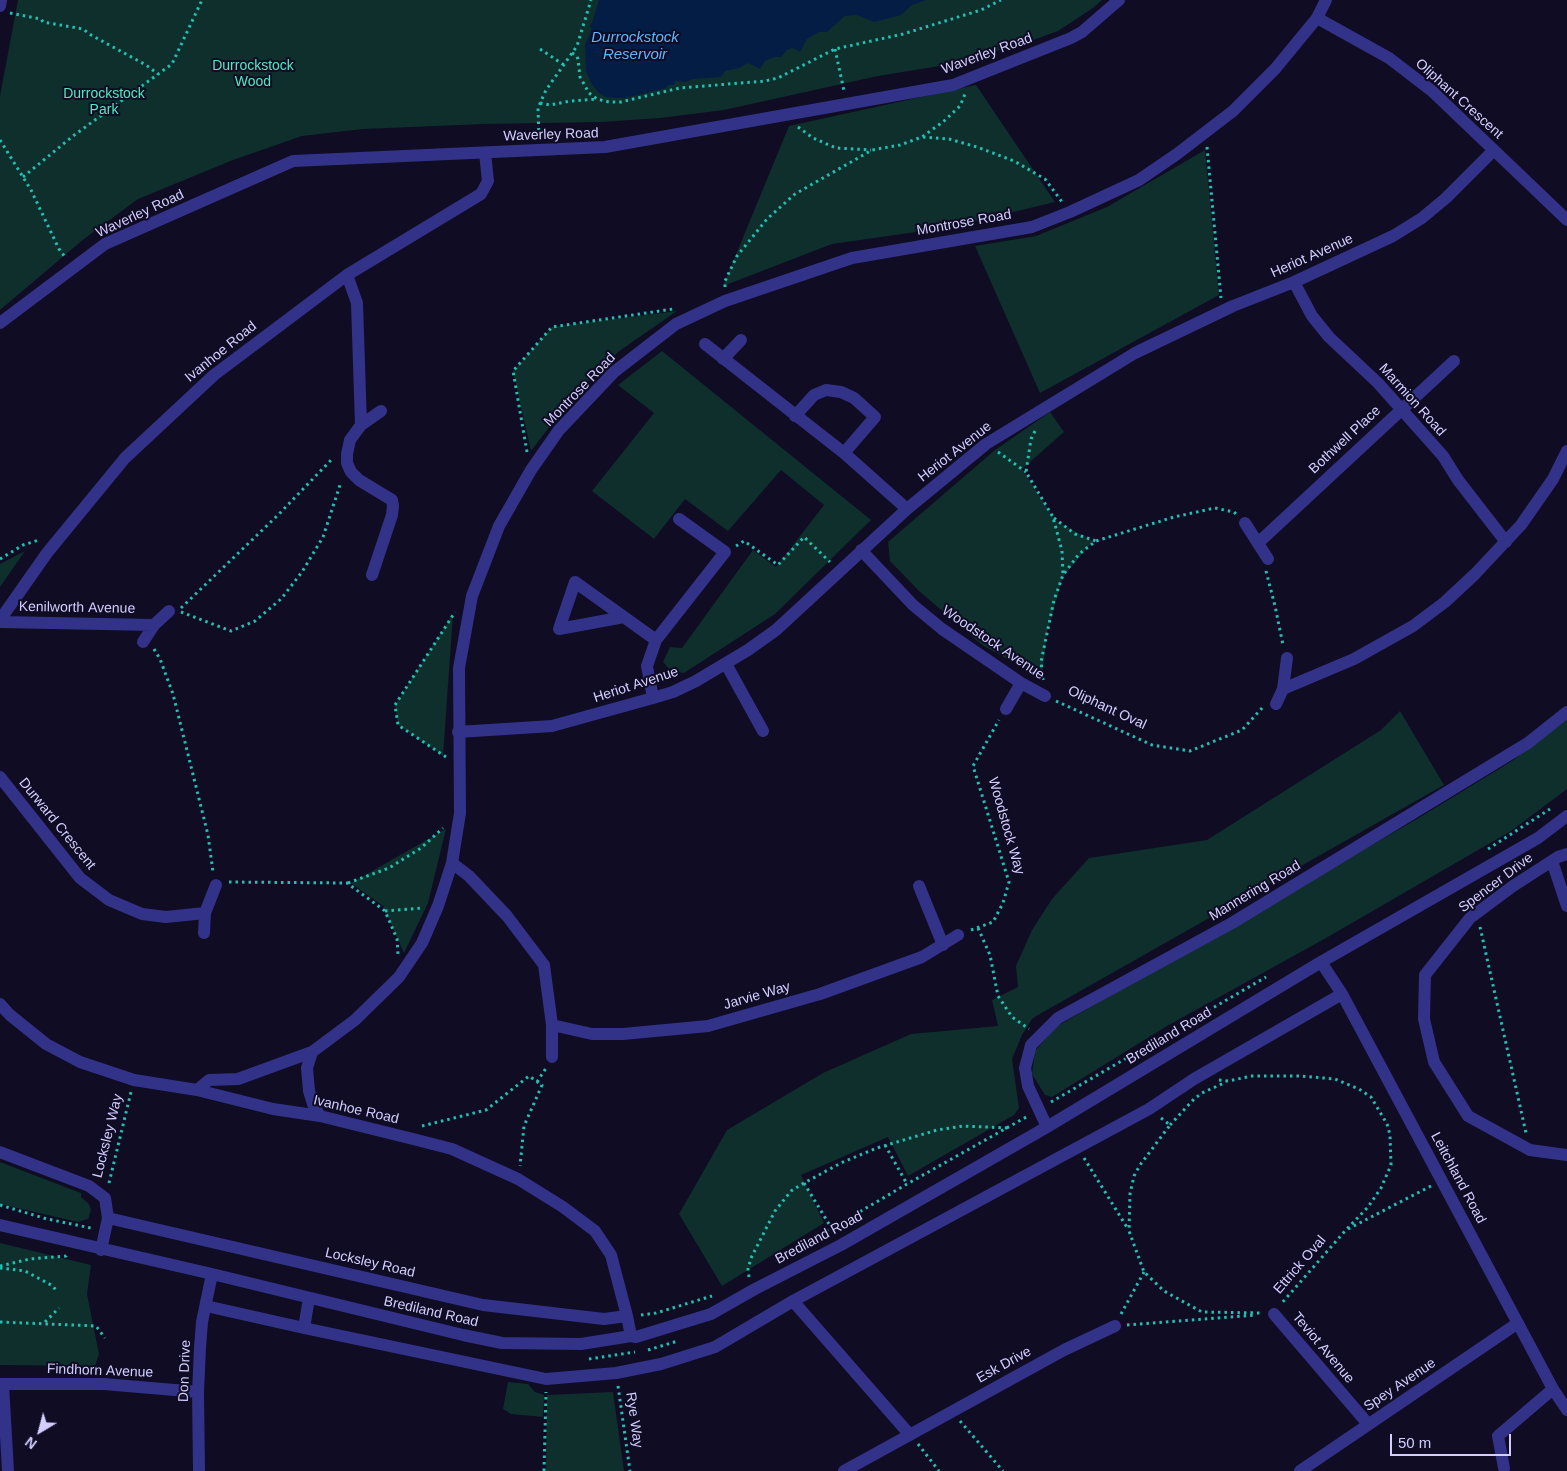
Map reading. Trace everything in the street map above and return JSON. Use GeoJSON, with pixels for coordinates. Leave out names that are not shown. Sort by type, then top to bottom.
{"type":"FeatureCollection","features":[{"type":"Feature","properties":{"kind":"street"},"geometry":{"type":"LineString","coordinates":[[1,0],[4,9]]}},
{"type":"Feature","properties":{"kind":"street","name":"Waverley Road"},"geometry":{"type":"LineString","coordinates":[[0,323],[105,244],[293,161],[605,148],[953,85],[1071,38],[1082,32],[1119,0]]}},
{"type":"Feature","properties":{"kind":"street","name":"Montrose Road"},"geometry":{"type":"LineString","coordinates":[[197,1090],[209,1080],[238,1079],[312,1052],[355,1020],[399,977],[422,943],[438,906],[452,863],[460,813],[459,668],[472,596],[499,526],[531,470],[559,430],[614,372],[676,324],[725,301],[852,258],[1032,227],[1070,212],[1139,180],[1233,111],[1275,69],[1317,18],[1326,0]]}},
{"type":"Feature","properties":{"kind":"street","name":"Oliphant Crescent"},"geometry":{"type":"LineString","coordinates":[[1317,18],[1388,58],[1432,91],[1566,217]]}},
{"type":"Feature","properties":{"kind":"street","name":"Heriot Avenue"},"geometry":{"type":"LineString","coordinates":[[458,732],[552,726],[673,692],[696,681],[748,650],[776,630],[861,550],[986,444],[1135,353],[1222,311],[1294,282],[1393,236],[1422,218],[1446,198],[1494,150]]}},
{"type":"Feature","properties":{"kind":"street","name":"Ivanhoe Road"},"geometry":{"type":"LineString","coordinates":[[0,621],[64,532],[125,458],[214,375],[347,275],[481,194],[488,182],[485,153]]}},
{"type":"Feature","properties":{"kind":"street"},"geometry":{"type":"LineString","coordinates":[[347,275],[357,304],[361,425]]}},
{"type":"Feature","properties":{"kind":"street","name":"Marmion Road"},"geometry":{"type":"LineString","coordinates":[[1294,282],[1312,316],[1329,338],[1347,353],[1401,408],[1443,456],[1458,480],[1506,542]]}},
{"type":"Feature","properties":{"kind":"street"},"geometry":{"type":"LineString","coordinates":[[723,359],[741,340]]}},
{"type":"Feature","properties":{"kind":"street"},"geometry":{"type":"LineString","coordinates":[[705,344],[844,453],[908,509]]}},
{"type":"Feature","properties":{"kind":"street","name":"Bothwell Place"},"geometry":{"type":"LineString","coordinates":[[1258,543],[1401,408],[1454,361]]}},
{"type":"Feature","properties":{"kind":"street"},"geometry":{"type":"LineString","coordinates":[[795,416],[814,395],[826,390],[841,392],[854,398],[875,417],[844,453]]}},
{"type":"Feature","properties":{"kind":"street"},"geometry":{"type":"LineString","coordinates":[[372,575],[392,515],[392,500],[359,480],[351,472],[347,463],[350,440],[361,425],[381,412]]}},
{"type":"Feature","properties":{"kind":"street"},"geometry":{"type":"LineString","coordinates":[[1283,689],[1354,660],[1413,626],[1445,602],[1521,525],[1549,485],[1567,451]]}},
{"type":"Feature","properties":{"kind":"street"},"geometry":{"type":"LineString","coordinates":[[653,698],[647,666],[656,640],[725,552],[679,519]]}},
{"type":"Feature","properties":{"kind":"street"},"geometry":{"type":"LineString","coordinates":[[1245,523],[1268,558]]}},
{"type":"Feature","properties":{"kind":"street","name":"Woodstock Avenue"},"geometry":{"type":"LineString","coordinates":[[861,550],[913,605],[942,629],[1021,683],[1045,696]]}},
{"type":"Feature","properties":{"kind":"street"},"geometry":{"type":"LineString","coordinates":[[624,617],[559,629],[575,582],[624,617],[656,640]]}},
{"type":"Feature","properties":{"kind":"street","name":"Kenilworth Avenue"},"geometry":{"type":"LineString","coordinates":[[143,642],[154,625],[168,611]]}},
{"type":"Feature","properties":{"kind":"street","name":"Kenilworth Avenue"},"geometry":{"type":"LineString","coordinates":[[0,621],[154,625]]}},
{"type":"Feature","properties":{"kind":"street"},"geometry":{"type":"LineString","coordinates":[[1276,704],[1283,689],[1287,658]]}},
{"type":"Feature","properties":{"kind":"street"},"geometry":{"type":"LineString","coordinates":[[726,664],[764,731]]}},
{"type":"Feature","properties":{"kind":"street"},"geometry":{"type":"LineString","coordinates":[[1006,709],[1021,683]]}},
{"type":"Feature","properties":{"kind":"street","name":"Mannering Road"},"geometry":{"type":"LineString","coordinates":[[1047,1127],[1028,1086],[1025,1068],[1031,1045],[1058,1018],[1232,923],[1528,743],[1567,712]]}},
{"type":"Feature","properties":{"kind":"street","name":"Durward Crescent"},"geometry":{"type":"LineString","coordinates":[[0,777],[80,878],[109,900],[142,914],[166,917],[205,914]]}},
{"type":"Feature","properties":{"kind":"street","name":"Brediland Road"},"geometry":{"type":"LineString","coordinates":[[0,1225],[502,1343],[581,1344],[631,1336],[636,1337],[711,1314],[841,1245],[1047,1127],[1321,962],[1538,838],[1567,816]]}},
{"type":"Feature","properties":{"kind":"street","name":"Spencer Drive"},"geometry":{"type":"LineString","coordinates":[[1567,854],[1552,860],[1470,918],[1425,975],[1424,1019],[1434,1062],[1468,1116],[1530,1150],[1567,1155]]}},
{"type":"Feature","properties":{"kind":"street"},"geometry":{"type":"LineString","coordinates":[[1552,860],[1567,906]]}},
{"type":"Feature","properties":{"kind":"street"},"geometry":{"type":"LineString","coordinates":[[452,863],[469,876],[508,916],[544,965],[552,1025],[552,1057]]}},
{"type":"Feature","properties":{"kind":"street"},"geometry":{"type":"LineString","coordinates":[[204,933],[205,914],[216,885]]}},
{"type":"Feature","properties":{"kind":"street"},"geometry":{"type":"LineString","coordinates":[[919,886],[942,944]]}},
{"type":"Feature","properties":{"kind":"street","name":"Jarvie Way"},"geometry":{"type":"LineString","coordinates":[[552,1025],[592,1034],[623,1034],[708,1026],[820,994],[922,957],[958,935]]}},
{"type":"Feature","properties":{"kind":"street","name":"Leitchland Road"},"geometry":{"type":"LineString","coordinates":[[1321,962],[1342,994],[1553,1388],[1567,1410]]}},
{"type":"Feature","properties":{"kind":"street"},"geometry":{"type":"LineString","coordinates":[[206,1306],[546,1379],[616,1373],[661,1364],[715,1348],[793,1301],[1148,1109],[1194,1079],[1342,994]]}},
{"type":"Feature","properties":{"kind":"street","name":"Ivanhoe Road"},"geometry":{"type":"LineString","coordinates":[[0,1004],[10,1015],[46,1044],[80,1062],[134,1080],[197,1090],[273,1109],[320,1116],[452,1149],[518,1179],[563,1207],[595,1232],[611,1255],[628,1316],[631,1336]]}},
{"type":"Feature","properties":{"kind":"street"},"geometry":{"type":"LineString","coordinates":[[312,1052],[307,1068],[309,1090],[313,1104],[320,1116]]}},
{"type":"Feature","properties":{"kind":"street"},"geometry":{"type":"LineString","coordinates":[[0,1152],[89,1186],[105,1198],[108,1218],[102,1250]]}},
{"type":"Feature","properties":{"kind":"street","name":"Locksley Road"},"geometry":{"type":"LineString","coordinates":[[108,1218],[483,1305],[604,1319],[628,1316]]}},
{"type":"Feature","properties":{"kind":"street","name":"Don Drive"},"geometry":{"type":"LineString","coordinates":[[199,1471],[198,1392],[202,1322],[212,1274]]}},
{"type":"Feature","properties":{"kind":"street"},"geometry":{"type":"LineString","coordinates":[[304,1328],[309,1298]]}},
{"type":"Feature","properties":{"kind":"street"},"geometry":{"type":"LineString","coordinates":[[793,1301],[910,1435]]}},
{"type":"Feature","properties":{"kind":"street","name":"Teviot Avenue"},"geometry":{"type":"LineString","coordinates":[[1274,1314],[1368,1424]]}},
{"type":"Feature","properties":{"kind":"street","name":"Spey Avenue"},"geometry":{"type":"LineString","coordinates":[[1300,1471],[1518,1323]]}},
{"type":"Feature","properties":{"kind":"street","name":"Esk Drive"},"geometry":{"type":"LineString","coordinates":[[844,1471],[1064,1350],[1114,1326]]}},
{"type":"Feature","properties":{"kind":"street"},"geometry":{"type":"LineString","coordinates":[[2,1384],[8,1471]]}},
{"type":"Feature","properties":{"kind":"street","name":"Findhorn Avenue"},"geometry":{"type":"LineString","coordinates":[[2,1384],[104,1384],[198,1392]]}},
{"type":"Feature","properties":{"kind":"street"},"geometry":{"type":"LineString","coordinates":[[1504,1468],[1498,1436],[1553,1388]]}},
{"type":"Feature","properties":{"kind":"path"},"geometry":{"type":"LineString","coordinates":[[23,177],[73,136],[172,64],[202,0]]}},
{"type":"Feature","properties":{"kind":"path"},"geometry":{"type":"LineString","coordinates":[[540,150],[538,114],[540,103],[546,90],[577,46],[591,0]]}},
{"type":"Feature","properties":{"kind":"path"},"geometry":{"type":"LineString","coordinates":[[540,103],[550,105],[571,101],[597,100],[621,102],[680,88],[765,81],[778,78],[834,49],[903,34],[981,10],[1001,0]]}},
{"type":"Feature","properties":{"kind":"path"},"geometry":{"type":"LineString","coordinates":[[4,9],[41,19],[43,22],[83,29],[90,35],[146,65],[158,74]]}},
{"type":"Feature","properties":{"kind":"path"},"geometry":{"type":"LineString","coordinates":[[540,49],[564,65]]}},
{"type":"Feature","properties":{"kind":"path"},"geometry":{"type":"LineString","coordinates":[[834,49],[847,104]]}},
{"type":"Feature","properties":{"kind":"path"},"geometry":{"type":"LineString","coordinates":[[572,52],[578,59],[580,77],[584,85],[597,100]]}},
{"type":"Feature","properties":{"kind":"path"},"geometry":{"type":"LineString","coordinates":[[791,114],[798,126],[813,138],[836,148],[872,150],[900,145],[922,137],[944,121],[960,106],[972,78]]}},
{"type":"Feature","properties":{"kind":"path"},"geometry":{"type":"LineString","coordinates":[[1205,133],[1222,311]]}},
{"type":"Feature","properties":{"kind":"path"},"geometry":{"type":"LineString","coordinates":[[922,137],[949,139],[978,147],[1014,161],[1045,179],[1070,212]]}},
{"type":"Feature","properties":{"kind":"path"},"geometry":{"type":"LineString","coordinates":[[0,140],[32,190],[59,249],[73,268]]}},
{"type":"Feature","properties":{"kind":"path"},"geometry":{"type":"LineString","coordinates":[[725,301],[725,281],[736,256],[768,218],[795,194],[872,150]]}},
{"type":"Feature","properties":{"kind":"path"},"geometry":{"type":"LineString","coordinates":[[531,470],[513,371],[552,327],[677,308]]}},
{"type":"Feature","properties":{"kind":"path"},"geometry":{"type":"LineString","coordinates":[[1026,472],[1031,439],[1046,407]]}},
{"type":"Feature","properties":{"kind":"path"},"geometry":{"type":"LineString","coordinates":[[347,463],[323,536],[302,572],[281,599],[255,621],[231,631],[178,610],[278,515],[350,440]]}},
{"type":"Feature","properties":{"kind":"path"},"geometry":{"type":"LineString","coordinates":[[986,444],[1026,472],[1053,518],[1062,551],[1063,576]]}},
{"type":"Feature","properties":{"kind":"path","name":"Oliphant Oval"},"geometry":{"type":"LineString","coordinates":[[1245,523],[1234,512],[1215,508],[1174,517],[1096,541],[1079,554],[1063,576],[1054,600],[1041,662],[1045,696],[1152,745],[1190,751],[1242,730],[1266,702],[1276,704]]}},
{"type":"Feature","properties":{"kind":"path"},"geometry":{"type":"LineString","coordinates":[[1053,518],[1075,534],[1096,541]]}},
{"type":"Feature","properties":{"kind":"path"},"geometry":{"type":"LineString","coordinates":[[0,559],[22,545],[64,532]]}},
{"type":"Feature","properties":{"kind":"path"},"geometry":{"type":"LineString","coordinates":[[725,552],[744,541],[778,565],[804,536],[840,571]]}},
{"type":"Feature","properties":{"kind":"path"},"geometry":{"type":"LineString","coordinates":[[1268,558],[1265,568],[1287,658]]}},
{"type":"Feature","properties":{"kind":"path"},"geometry":{"type":"LineString","coordinates":[[459,766],[398,725],[395,705],[453,614],[472,596]]}},
{"type":"Feature","properties":{"kind":"path"},"geometry":{"type":"LineString","coordinates":[[143,642],[151,646],[160,659],[173,694],[208,835],[216,885],[232,882],[347,883],[389,868],[421,848],[460,813]]}},
{"type":"Feature","properties":{"kind":"path","name":"Woodstock Way"},"geometry":{"type":"LineString","coordinates":[[958,935],[993,922],[1003,903],[1009,882],[972,766],[1006,709]]}},
{"type":"Feature","properties":{"kind":"path"},"geometry":{"type":"LineString","coordinates":[[347,883],[385,911],[397,939],[399,977]]}},
{"type":"Feature","properties":{"kind":"path"},"geometry":{"type":"LineString","coordinates":[[385,911],[438,906]]}},
{"type":"Feature","properties":{"kind":"path"},"geometry":{"type":"LineString","coordinates":[[1476,914],[1530,1150]]}},
{"type":"Feature","properties":{"kind":"path"},"geometry":{"type":"LineString","coordinates":[[978,928],[990,955],[998,996],[1012,1017],[1039,1037]]}},
{"type":"Feature","properties":{"kind":"path"},"geometry":{"type":"LineString","coordinates":[[417,1140],[422,1125],[486,1110],[529,1076],[542,1085],[524,1126],[518,1179]]}},
{"type":"Feature","properties":{"kind":"path","name":"Ettrick Oval"},"geometry":{"type":"LineString","coordinates":[[1252,1076],[1300,1076],[1335,1079],[1359,1089],[1371,1097],[1387,1124],[1390,1135],[1391,1165],[1381,1188],[1368,1207],[1274,1314],[1202,1312],[1164,1291],[1144,1272],[1130,1231],[1130,1194],[1134,1176],[1170,1125],[1194,1099],[1202,1093],[1228,1081],[1252,1076]]}},
{"type":"Feature","properties":{"kind":"path","name":"Ettrick Oval"},"geometry":{"type":"LineString","coordinates":[[1194,1079],[1228,1081]]}},
{"type":"Feature","properties":{"kind":"path","name":"Locksley Way"},"geometry":{"type":"LineString","coordinates":[[105,1198],[134,1080]]}},
{"type":"Feature","properties":{"kind":"path"},"geometry":{"type":"LineString","coordinates":[[1148,1109],[1170,1125]]}},
{"type":"Feature","properties":{"kind":"path"},"geometry":{"type":"LineString","coordinates":[[774,1262],[1038,1110]]}},
{"type":"Feature","properties":{"kind":"path"},"geometry":{"type":"LineString","coordinates":[[755,1289],[748,1269],[751,1258],[775,1211],[791,1191],[841,1163],[885,1145],[946,1128],[963,1126],[1008,1128]]}},
{"type":"Feature","properties":{"kind":"path"},"geometry":{"type":"LineString","coordinates":[[1008,1128],[1016,1144]]}},
{"type":"Feature","properties":{"kind":"path"},"geometry":{"type":"LineString","coordinates":[[885,1145],[907,1184]]}},
{"type":"Feature","properties":{"kind":"path"},"geometry":{"type":"LineString","coordinates":[[1078,1146],[1130,1231]]}},
{"type":"Feature","properties":{"kind":"path"},"geometry":{"type":"LineString","coordinates":[[1345,1231],[1443,1180]]}},
{"type":"Feature","properties":{"kind":"path"},"geometry":{"type":"LineString","coordinates":[[804,1183],[841,1245]]}},
{"type":"Feature","properties":{"kind":"path"},"geometry":{"type":"LineString","coordinates":[[0,1205],[105,1232]]}},
{"type":"Feature","properties":{"kind":"path"},"geometry":{"type":"LineString","coordinates":[[0,1267],[30,1258],[66,1256],[77,1244]]}},
{"type":"Feature","properties":{"kind":"path"},"geometry":{"type":"LineString","coordinates":[[0,1267],[25,1271],[42,1278],[58,1292]]}},
{"type":"Feature","properties":{"kind":"path"},"geometry":{"type":"LineString","coordinates":[[742,1281],[757,1272]]}},
{"type":"Feature","properties":{"kind":"path"},"geometry":{"type":"LineString","coordinates":[[1114,1326],[1144,1272]]}},
{"type":"Feature","properties":{"kind":"path"},"geometry":{"type":"LineString","coordinates":[[628,1316],[656,1313],[715,1295]]}},
{"type":"Feature","properties":{"kind":"path"},"geometry":{"type":"LineString","coordinates":[[45,1323],[59,1308]]}},
{"type":"Feature","properties":{"kind":"path"},"geometry":{"type":"LineString","coordinates":[[1114,1326],[1274,1314]]}},
{"type":"Feature","properties":{"kind":"path"},"geometry":{"type":"LineString","coordinates":[[0,1322],[96,1326],[105,1338]]}},
{"type":"Feature","properties":{"kind":"path","name":"Rye Way"},"geometry":{"type":"LineString","coordinates":[[616,1373],[630,1471]]}},
{"type":"Feature","properties":{"kind":"path"},"geometry":{"type":"LineString","coordinates":[[544,1471],[546,1379]]}},
{"type":"Feature","properties":{"kind":"path"},"geometry":{"type":"LineString","coordinates":[[951,1412],[1003,1471]]}},
{"type":"Feature","properties":{"kind":"path"},"geometry":{"type":"LineString","coordinates":[[910,1435],[939,1471]]}},
{"type":"Feature","properties":{"kind":"green space","name":"Durrockstock Park"},"geometry":{"type":"Polygon","coordinates":[[[18,0],[1102,0],[1058,31],[1025,43],[946,65],[878,76],[724,110],[660,118],[602,122],[363,129],[302,136],[233,160],[138,199],[84,239],[0,310],[0,96],[18,0]]]}},
{"type":"Feature","properties":{"kind":"green space"},"geometry":{"type":"Polygon","coordinates":[[[976,85],[1055,202],[951,227],[832,244],[723,286],[789,126],[976,85]]]}},
{"type":"Feature","properties":{"kind":"green space"},"geometry":{"type":"Polygon","coordinates":[[[1205,150],[1219,295],[1040,393],[975,246],[1036,236],[1107,207],[1205,150]]]}},
{"type":"Feature","properties":{"kind":"green space"},"geometry":{"type":"Polygon","coordinates":[[[677,311],[618,352],[570,400],[531,451],[513,371],[552,327],[677,311]]]}},
{"type":"Feature","properties":{"kind":"green space"},"geometry":{"type":"Polygon","coordinates":[[[662,351],[871,520],[775,614],[684,673],[671,671],[663,662],[670,647],[682,648],[753,550],[776,567],[824,505],[781,470],[728,531],[685,499],[654,539],[592,491],[654,413],[618,385],[662,351]]]}},
{"type":"Feature","properties":{"kind":"green space"},"geometry":{"type":"Polygon","coordinates":[[[1050,412],[1064,432],[1022,469],[1056,521],[1093,541],[1063,577],[1047,633],[1042,678],[982,645],[919,591],[890,561],[888,542],[995,450],[1050,412]]]}},
{"type":"Feature","properties":{"kind":"green space"},"geometry":{"type":"Polygon","coordinates":[[[25,551],[0,587],[0,564],[25,551]]]}},
{"type":"Feature","properties":{"kind":"green space"},"geometry":{"type":"Polygon","coordinates":[[[453,614],[443,756],[398,725],[395,705],[453,614]]]}},
{"type":"Feature","properties":{"kind":"green space"},"geometry":{"type":"Polygon","coordinates":[[[1400,711],[1444,785],[1032,1019],[1022,1035],[1012,1059],[1019,1108],[1014,1115],[908,1176],[888,1137],[801,1175],[824,1223],[722,1286],[679,1214],[727,1130],[823,1073],[911,1034],[998,1026],[992,1000],[1018,987],[1016,966],[1032,930],[1052,899],[1089,858],[1207,840],[1381,730],[1400,711]]]}},
{"type":"Feature","properties":{"kind":"green space"},"geometry":{"type":"Polygon","coordinates":[[[1567,720],[1567,789],[1511,831],[1326,938],[1167,1026],[1052,1097],[1045,1095],[1032,1074],[1035,1051],[1056,1027],[1417,819],[1512,761],[1567,720]]]}},
{"type":"Feature","properties":{"kind":"green space"},"geometry":{"type":"Polygon","coordinates":[[[446,829],[428,903],[404,953],[383,906],[351,883],[446,829]]]}},
{"type":"Feature","properties":{"kind":"green space"},"geometry":{"type":"Polygon","coordinates":[[[0,1162],[81,1193],[81,1197],[89,1204],[91,1210],[88,1219],[78,1222],[0,1204],[0,1162]]]}},
{"type":"Feature","properties":{"kind":"green space"},"geometry":{"type":"Polygon","coordinates":[[[0,1243],[91,1265],[87,1294],[99,1354],[95,1366],[0,1365],[0,1243]]]}},
{"type":"Feature","properties":{"kind":"green space"},"geometry":{"type":"Polygon","coordinates":[[[508,1382],[528,1384],[535,1392],[544,1395],[543,1417],[511,1414],[503,1409],[508,1382]]]}},
{"type":"Feature","properties":{"kind":"green space"},"geometry":{"type":"Polygon","coordinates":[[[613,1392],[624,1471],[546,1471],[547,1395],[613,1392]]]}},
{"type":"Feature","properties":{"kind":"water","name":"Durrockstock Reservoir"},"geometry":{"type":"Polygon","coordinates":[[[599,0],[926,0],[912,5],[901,15],[874,22],[857,15],[845,16],[827,32],[819,32],[807,39],[800,52],[793,48],[787,50],[781,57],[774,57],[765,61],[760,69],[748,63],[739,68],[725,71],[721,77],[694,79],[684,82],[676,81],[674,85],[668,85],[666,88],[625,98],[615,98],[606,97],[599,93],[591,83],[586,71],[585,45],[592,28],[589,26],[592,23],[599,0]]]}},
{"type":"Feature","properties":{"kind":"park label","name":"Durrockstock Wood"},"geometry":{"type":"Point","coordinates":[253,74]}}]}
